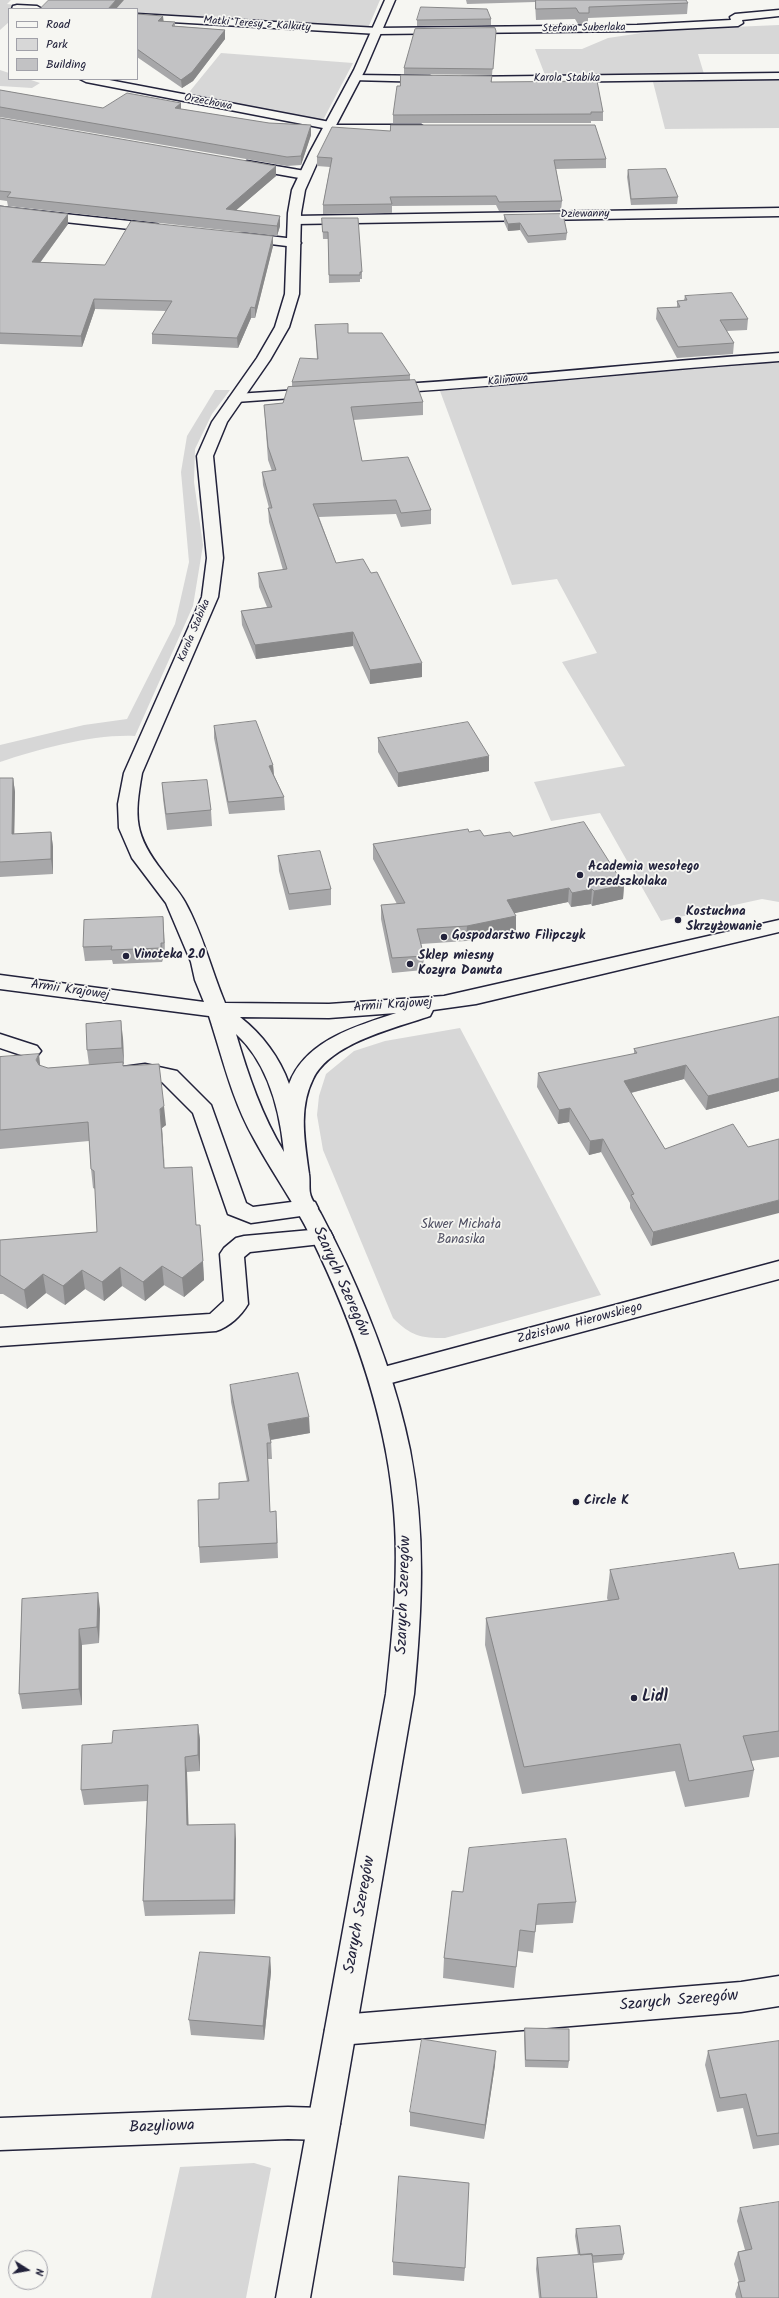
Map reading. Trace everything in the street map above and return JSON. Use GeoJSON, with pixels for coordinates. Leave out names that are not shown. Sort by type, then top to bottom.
{"type":"FeatureCollection","features":[{"type":"Feature","properties":{"kind":"street","name":"Karola Stabika"},"geometry":{"type":"LineString","coordinates":[[218,1010],[205,980],[201,962],[175,902],[142,858],[128,828],[127,804],[133,773],[210,597],[215,558],[205,456],[209,443],[221,419],[266,356],[282,328],[290,306],[295,280],[295,220],[297,196],[305,175],[329,127],[356,78],[378,31],[390,0]]}},
{"type":"Feature","properties":{"kind":"street","name":"Stefana Suberlaka"},"geometry":{"type":"LineString","coordinates":[[378,31],[629,28],[738,23],[735,17],[779,13]]}},
{"type":"Feature","properties":{"kind":"street","name":"Matki Teresy z Kalkuty"},"geometry":{"type":"LineString","coordinates":[[138,16],[283,27],[378,31]]}},
{"type":"Feature","properties":{"kind":"street","name":"Karola Stabika"},"geometry":{"type":"LineString","coordinates":[[356,78],[447,80],[779,76]]}},
{"type":"Feature","properties":{"kind":"street","name":"Orzechowa"},"geometry":{"type":"LineString","coordinates":[[91,80],[329,127]]}},
{"type":"Feature","properties":{"kind":"street"},"geometry":{"type":"LineString","coordinates":[[329,127],[434,129]]}},
{"type":"Feature","properties":{"kind":"street"},"geometry":{"type":"LineString","coordinates":[[234,163],[305,175]]}},
{"type":"Feature","properties":{"kind":"street"},"geometry":{"type":"LineString","coordinates":[[0,211],[171,230]]}},
{"type":"Feature","properties":{"kind":"street","name":"Dziewanny"},"geometry":{"type":"LineString","coordinates":[[295,220],[779,212]]}},
{"type":"Feature","properties":{"kind":"street"},"geometry":{"type":"LineString","coordinates":[[233,236],[296,243]]}},
{"type":"Feature","properties":{"kind":"street","name":"Kalinowa"},"geometry":{"type":"LineString","coordinates":[[375,390],[484,383],[649,366],[779,357]]}},
{"type":"Feature","properties":{"kind":"street"},"geometry":{"type":"LineString","coordinates":[[236,398],[328,392]]}},
{"type":"Feature","properties":{"kind":"street","name":"Armii Krajowej"},"geometry":{"type":"LineString","coordinates":[[0,982],[218,1010],[311,1011],[444,1003],[476,997],[779,926]]}},
{"type":"Feature","properties":{"kind":"street","name":"Szarych Szeregów"},"geometry":{"type":"LineString","coordinates":[[292,1124],[297,1097],[303,1077],[314,1061],[326,1052],[349,1039],[444,1003]]}},
{"type":"Feature","properties":{"kind":"street","name":"Szarych Szeregów"},"geometry":{"type":"LineString","coordinates":[[218,1010],[245,1031],[270,1062],[292,1124],[304,1203]]}},
{"type":"Feature","properties":{"kind":"street","name":"Szarych Szeregów"},"geometry":{"type":"LineString","coordinates":[[218,1010],[239,1079],[263,1136],[304,1203],[322,1237],[353,1305],[380,1377],[397,1448],[406,1500],[409,1558],[408,1618],[400,1694],[293,2298]]}},
{"type":"Feature","properties":{"kind":"street"},"geometry":{"type":"LineString","coordinates":[[0,1042],[30,1051]]}},
{"type":"Feature","properties":{"kind":"street"},"geometry":{"type":"LineString","coordinates":[[114,1073],[146,1071],[169,1076],[195,1101],[203,1110],[236,1208],[251,1215],[304,1203]]}},
{"type":"Feature","properties":{"kind":"street"},"geometry":{"type":"LineString","coordinates":[[0,1337],[216,1322],[236,1304],[232,1254],[244,1244],[322,1237]]}},
{"type":"Feature","properties":{"kind":"street","name":"Zdzisława Hierowskiego"},"geometry":{"type":"LineString","coordinates":[[380,1377],[779,1270]]}},
{"type":"Feature","properties":{"kind":"street","name":"Szarych Szeregów"},"geometry":{"type":"LineString","coordinates":[[340,2030],[741,1997],[779,1991]]}},
{"type":"Feature","properties":{"kind":"street","name":"Bazyliowa"},"geometry":{"type":"LineString","coordinates":[[0,2134],[288,2123],[324,2124]]}},
{"type":"Feature","properties":{"kind":"green space"},"geometry":{"type":"Polygon","coordinates":[[[0,0],[11,0],[7,4],[15,5],[8,8],[8,23],[0,30],[0,0]]]}},
{"type":"Feature","properties":{"kind":"green space"},"geometry":{"type":"Polygon","coordinates":[[[80,0],[380,0],[368,28],[331,27],[138,14],[138,8],[72,8],[80,0]]]}},
{"type":"Feature","properties":{"kind":"green space"},"geometry":{"type":"Polygon","coordinates":[[[779,25],[779,54],[698,54],[704,74],[545,75],[535,49],[582,49],[608,38],[662,30],[779,25]]]}},
{"type":"Feature","properties":{"kind":"green space"},"geometry":{"type":"Polygon","coordinates":[[[221,53],[353,63],[322,122],[186,96],[221,53]]]}},
{"type":"Feature","properties":{"kind":"green space"},"geometry":{"type":"Polygon","coordinates":[[[0,70],[8,73],[8,80],[31,80],[40,83],[32,88],[0,86],[0,70]]]}},
{"type":"Feature","properties":{"kind":"green space"},"geometry":{"type":"Polygon","coordinates":[[[779,79],[779,128],[665,129],[653,82],[779,79]]]}},
{"type":"Feature","properties":{"kind":"green space"},"geometry":{"type":"Polygon","coordinates":[[[779,361],[779,902],[762,899],[661,921],[600,813],[551,821],[534,782],[625,766],[562,662],[597,653],[557,579],[512,585],[440,391],[658,370],[779,361]]]}},
{"type":"Feature","properties":{"kind":"green space"},"geometry":{"type":"Polygon","coordinates":[[[215,390],[230,390],[212,414],[195,449],[194,482],[203,545],[193,606],[135,736],[102,737],[67,743],[0,762],[0,745],[84,725],[127,719],[175,624],[189,562],[181,472],[187,436],[215,390]]]}},
{"type":"Feature","properties":{"kind":"green space","name":"Skwer Michała Banasika"},"geometry":{"type":"Polygon","coordinates":[[[460,1028],[601,1295],[445,1338],[429,1337],[416,1335],[405,1329],[393,1318],[323,1150],[317,1115],[319,1096],[326,1074],[354,1051],[385,1041],[460,1028]]]}},
{"type":"Feature","properties":{"kind":"green space"},"geometry":{"type":"Polygon","coordinates":[[[254,2163],[271,2168],[246,2298],[151,2298],[180,2167],[254,2163]]]}},
{"type":"Feature","properties":{"kind":"building"},"geometry":{"type":"Polygon","coordinates":[[[49,0],[116,0],[109,8],[41,8],[49,0]]]}},
{"type":"Feature","properties":{"kind":"building"},"geometry":{"type":"Polygon","coordinates":[[[536,0],[686,0],[688,3],[589,7],[589,13],[579,13],[576,8],[536,9],[536,0]]]}},
{"type":"Feature","properties":{"kind":"building"},"geometry":{"type":"Polygon","coordinates":[[[421,7],[487,9],[491,19],[417,20],[421,7]]]}},
{"type":"Feature","properties":{"kind":"building"},"geometry":{"type":"Polygon","coordinates":[[[138,14],[163,16],[158,21],[175,22],[172,26],[225,30],[192,72],[181,80],[138,50],[138,14]]]}},
{"type":"Feature","properties":{"kind":"building"},"geometry":{"type":"Polygon","coordinates":[[[495,28],[493,69],[404,68],[415,29],[495,28]]]}},
{"type":"Feature","properties":{"kind":"building"},"geometry":{"type":"Polygon","coordinates":[[[401,75],[492,76],[491,82],[597,81],[603,112],[591,112],[591,114],[393,115],[397,86],[400,86],[401,75]]]}},
{"type":"Feature","properties":{"kind":"building"},"geometry":{"type":"Polygon","coordinates":[[[0,90],[103,108],[127,93],[181,103],[175,108],[269,123],[311,125],[301,156],[287,157],[0,107],[0,90]]]}},
{"type":"Feature","properties":{"kind":"building"},"geometry":{"type":"Polygon","coordinates":[[[0,118],[276,166],[226,209],[280,216],[277,226],[7,197],[11,192],[0,191],[0,118]]]}},
{"type":"Feature","properties":{"kind":"building"},"geometry":{"type":"Polygon","coordinates":[[[391,125],[595,125],[606,159],[554,160],[562,201],[499,202],[496,196],[390,197],[392,204],[323,205],[332,158],[317,157],[332,127],[390,131],[391,125]]]}},
{"type":"Feature","properties":{"kind":"building"},"geometry":{"type":"Polygon","coordinates":[[[666,169],[678,197],[631,199],[628,170],[666,169]]]}},
{"type":"Feature","properties":{"kind":"building"},"geometry":{"type":"Polygon","coordinates":[[[0,206],[68,214],[32,262],[105,265],[131,221],[273,236],[255,308],[251,307],[237,338],[152,334],[172,301],[94,299],[81,336],[0,333],[0,206]]]}},
{"type":"Feature","properties":{"kind":"building"},"geometry":{"type":"Polygon","coordinates":[[[563,214],[567,233],[528,236],[520,223],[508,224],[504,215],[563,214]]]}},
{"type":"Feature","properties":{"kind":"building"},"geometry":{"type":"Polygon","coordinates":[[[322,218],[358,218],[362,272],[360,272],[360,275],[329,275],[328,232],[323,232],[322,218]]]}},
{"type":"Feature","properties":{"kind":"building"},"geometry":{"type":"Polygon","coordinates":[[[732,293],[748,319],[720,320],[734,343],[678,347],[657,308],[680,307],[677,301],[687,300],[685,296],[732,293]]]}},
{"type":"Feature","properties":{"kind":"building"},"geometry":{"type":"Polygon","coordinates":[[[348,324],[348,333],[382,333],[410,375],[292,382],[300,358],[318,359],[315,325],[348,324]]]}},
{"type":"Feature","properties":{"kind":"building"},"geometry":{"type":"Polygon","coordinates":[[[415,380],[423,402],[351,407],[362,461],[408,457],[431,510],[401,513],[396,500],[313,504],[336,563],[363,559],[371,573],[377,572],[422,663],[370,670],[353,632],[255,645],[241,611],[272,607],[258,573],[287,569],[268,508],[272,508],[262,472],[276,470],[268,447],[264,405],[283,403],[288,387],[415,380]]]}},
{"type":"Feature","properties":{"kind":"building"},"geometry":{"type":"Polygon","coordinates":[[[256,721],[273,765],[269,766],[284,797],[228,802],[214,726],[256,721]]]}},
{"type":"Feature","properties":{"kind":"building"},"geometry":{"type":"Polygon","coordinates":[[[468,722],[489,756],[398,773],[378,738],[468,722]]]}},
{"type":"Feature","properties":{"kind":"building"},"geometry":{"type":"Polygon","coordinates":[[[0,778],[13,778],[12,834],[51,832],[51,859],[0,862],[0,778]]]}},
{"type":"Feature","properties":{"kind":"building"},"geometry":{"type":"Polygon","coordinates":[[[207,780],[211,810],[166,814],[162,783],[207,780]]]}},
{"type":"Feature","properties":{"kind":"building"},"geometry":{"type":"Polygon","coordinates":[[[584,822],[624,885],[594,891],[592,889],[572,893],[569,888],[507,900],[516,916],[467,926],[417,929],[424,956],[392,958],[381,905],[405,903],[373,844],[468,829],[469,832],[480,830],[484,836],[510,832],[513,836],[584,822]]]}},
{"type":"Feature","properties":{"kind":"building"},"geometry":{"type":"Polygon","coordinates":[[[320,851],[331,889],[289,894],[278,856],[320,851]]]}},
{"type":"Feature","properties":{"kind":"building"},"geometry":{"type":"Polygon","coordinates":[[[163,917],[164,943],[161,943],[161,948],[111,950],[112,946],[83,947],[84,920],[163,917]]]}},
{"type":"Feature","properties":{"kind":"building"},"geometry":{"type":"Polygon","coordinates":[[[779,1017],[779,1078],[708,1096],[686,1065],[624,1081],[665,1149],[733,1124],[748,1147],[779,1139],[779,1200],[653,1232],[631,1195],[634,1194],[603,1139],[590,1141],[570,1108],[559,1110],[538,1073],[637,1053],[634,1049],[779,1017]]]}},
{"type":"Feature","properties":{"kind":"building"},"geometry":{"type":"Polygon","coordinates":[[[121,1021],[122,1048],[87,1050],[86,1024],[121,1021]]]}},
{"type":"Feature","properties":{"kind":"building"},"geometry":{"type":"Polygon","coordinates":[[[39,1054],[36,1060],[39,1065],[48,1068],[123,1062],[123,1066],[159,1064],[164,1106],[160,1109],[164,1168],[192,1167],[196,1225],[200,1225],[203,1261],[182,1278],[162,1266],[143,1282],[120,1267],[102,1282],[82,1270],[63,1286],[43,1274],[24,1290],[0,1275],[0,1240],[97,1232],[94,1171],[91,1169],[88,1122],[0,1130],[0,1057],[39,1054]]]}},
{"type":"Feature","properties":{"kind":"building"},"geometry":{"type":"Polygon","coordinates":[[[298,1373],[309,1417],[268,1424],[271,1443],[267,1443],[270,1512],[276,1511],[277,1543],[199,1547],[198,1500],[219,1499],[219,1483],[249,1481],[230,1385],[298,1373]]]}},
{"type":"Feature","properties":{"kind":"building"},"geometry":{"type":"Polygon","coordinates":[[[734,1553],[739,1569],[779,1564],[779,1731],[743,1736],[754,1770],[689,1781],[680,1744],[524,1767],[486,1618],[619,1599],[610,1570],[734,1553]]]}},
{"type":"Feature","properties":{"kind":"building"},"geometry":{"type":"Polygon","coordinates":[[[98,1593],[97,1627],[79,1629],[79,1689],[19,1694],[22,1599],[98,1593]]]}},
{"type":"Feature","properties":{"kind":"building"},"geometry":{"type":"Polygon","coordinates":[[[198,1725],[198,1755],[185,1757],[187,1825],[235,1824],[234,1900],[143,1901],[148,1785],[81,1790],[82,1745],[112,1743],[113,1731],[198,1725]]]}},
{"type":"Feature","properties":{"kind":"building"},"geometry":{"type":"Polygon","coordinates":[[[566,1839],[576,1902],[538,1904],[535,1932],[520,1930],[516,1967],[444,1958],[452,1891],[463,1892],[469,1848],[566,1839]]]}},
{"type":"Feature","properties":{"kind":"building"},"geometry":{"type":"Polygon","coordinates":[[[200,1952],[270,1957],[263,2026],[189,2020],[200,1952]]]}},
{"type":"Feature","properties":{"kind":"building"},"geometry":{"type":"Polygon","coordinates":[[[525,2028],[569,2029],[569,2061],[526,2060],[525,2028]]]}},
{"type":"Feature","properties":{"kind":"building"},"geometry":{"type":"Polygon","coordinates":[[[422,2039],[496,2051],[485,2125],[410,2112],[422,2039]]]}},
{"type":"Feature","properties":{"kind":"building"},"geometry":{"type":"Polygon","coordinates":[[[779,2041],[779,2133],[757,2136],[746,2094],[720,2098],[708,2051],[779,2041]]]}},
{"type":"Feature","properties":{"kind":"building"},"geometry":{"type":"Polygon","coordinates":[[[399,2176],[469,2183],[465,2268],[393,2262],[399,2176]]]}},
{"type":"Feature","properties":{"kind":"building"},"geometry":{"type":"Polygon","coordinates":[[[779,2202],[779,2298],[742,2298],[738,2282],[745,2281],[738,2252],[752,2249],[740,2208],[779,2202]]]}},
{"type":"Feature","properties":{"kind":"building"},"geometry":{"type":"Polygon","coordinates":[[[620,2226],[624,2254],[592,2256],[592,2254],[580,2255],[576,2229],[620,2226]]]}},
{"type":"Feature","properties":{"kind":"building"},"geometry":{"type":"Polygon","coordinates":[[[592,2254],[597,2298],[541,2298],[537,2258],[592,2254]]]}},
{"type":"Feature","properties":{"kind":"place","name":"Academia wesołego przedszkolaka"},"geometry":{"type":"Point","coordinates":[580,875]}},
{"type":"Feature","properties":{"kind":"place","name":"Kostuchna Skrzyżowanie"},"geometry":{"type":"Point","coordinates":[678,920]}},
{"type":"Feature","properties":{"kind":"place","name":"Gospodarstwo Filipczyk"},"geometry":{"type":"Point","coordinates":[444,937]}},
{"type":"Feature","properties":{"kind":"place","name":"Vinoteka 2.0"},"geometry":{"type":"Point","coordinates":[126,956]}},
{"type":"Feature","properties":{"kind":"place","name":"Sklep miesny Kozyra Danuta"},"geometry":{"type":"Point","coordinates":[410,964]}},
{"type":"Feature","properties":{"kind":"place","name":"Circle K"},"geometry":{"type":"Point","coordinates":[576,1502]}},
{"type":"Feature","properties":{"kind":"place","name":"Lidl"},"geometry":{"type":"Point","coordinates":[634,1698]}}]}
